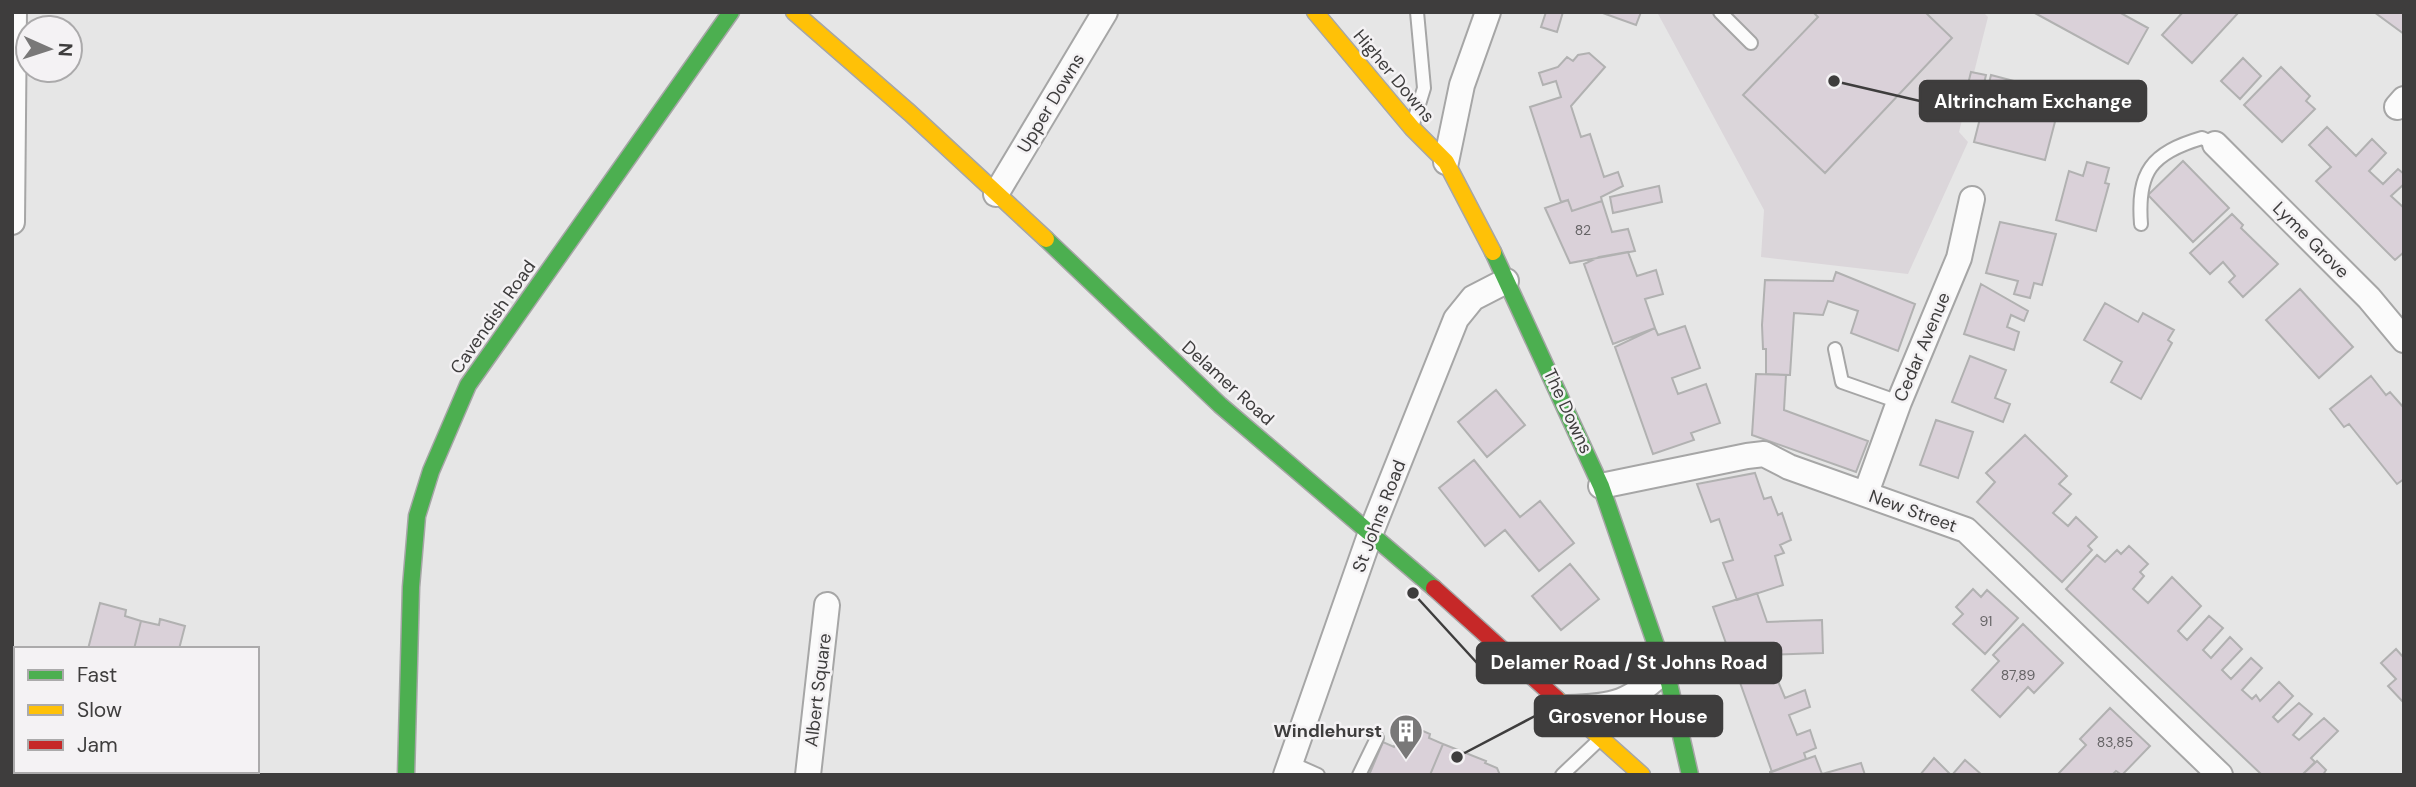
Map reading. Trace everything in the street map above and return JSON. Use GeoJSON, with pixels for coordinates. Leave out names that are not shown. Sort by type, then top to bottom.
{"type":"FeatureCollection","features":[{"type":"Feature","properties":{"kind":"street"},"geometry":{"type":"LineString","coordinates":[[12,222],[14,12]]}},
{"type":"Feature","properties":{"kind":"street","name":"Cavendish Road"},"geometry":{"type":"LineString","coordinates":[[406,775],[416,528],[431,471],[468,385],[731,12]]}},
{"type":"Feature","properties":{"kind":"street","name":"Delamer Road"},"geometry":{"type":"LineString","coordinates":[[794,12],[996,194],[1220,405],[1371,532],[1642,775]]}},
{"type":"Feature","properties":{"kind":"street","name":"Upper Downs"},"geometry":{"type":"LineString","coordinates":[[996,194],[1105,12]]}},
{"type":"Feature","properties":{"kind":"street","name":"Higher Downs"},"geometry":{"type":"LineString","coordinates":[[1315,12],[1412,128],[1446,162]]}},
{"type":"Feature","properties":{"kind":"street"},"geometry":{"type":"LineString","coordinates":[[1446,162],[1462,85],[1488,12]]}},
{"type":"Feature","properties":{"kind":"street","name":"Lyme Grove"},"geometry":{"type":"LineString","coordinates":[[2215,144],[2369,298],[2404,340]]}},
{"type":"Feature","properties":{"kind":"street","name":"The Downs"},"geometry":{"type":"LineString","coordinates":[[1446,162],[1479,221],[1601,486],[1665,669],[1690,775]]}},
{"type":"Feature","properties":{"kind":"street","name":"Cedar Avenue"},"geometry":{"type":"LineString","coordinates":[[1866,493],[1899,402],[1959,258],[1972,200]]}},
{"type":"Feature","properties":{"kind":"street","name":"St Johns Road"},"geometry":{"type":"LineString","coordinates":[[1289,769],[1371,532],[1456,319],[1474,299],[1506,281]]}},
{"type":"Feature","properties":{"kind":"street","name":"New Street"},"geometry":{"type":"LineString","coordinates":[[1601,486],[1653,473],[1764,454],[1789,467],[1966,530],[2221,775]]}},
{"type":"Feature","properties":{"kind":"street","name":"Albert Square"},"geometry":{"type":"LineString","coordinates":[[808,775],[827,605]]}},
{"type":"Feature","properties":{"kind":"street"},"geometry":{"type":"LineString","coordinates":[[1567,708],[1600,708],[1627,701],[1665,669]]}},
{"type":"Feature","properties":{"kind":"lane"},"geometry":{"type":"LineString","coordinates":[[1412,128],[1424,88],[1417,12]]}},
{"type":"Feature","properties":{"kind":"lane"},"geometry":{"type":"LineString","coordinates":[[1720,12],[1751,43]]}},
{"type":"Feature","properties":{"kind":"lane"},"geometry":{"type":"LineString","coordinates":[[2141,225],[2138,193],[2150,164],[2179,145],[2202,138],[2215,144]]}},
{"type":"Feature","properties":{"kind":"lane"},"geometry":{"type":"LineString","coordinates":[[1835,349],[1842,382],[1899,402]]}},
{"type":"Feature","properties":{"kind":"lane"},"geometry":{"type":"LineString","coordinates":[[1562,775],[1602,737]]}},
{"type":"Feature","properties":{"kind":"lane"},"geometry":{"type":"LineString","coordinates":[[1359,775],[1377,738]]}},
{"type":"Feature","properties":{"kind":"lane"},"geometry":{"type":"LineString","coordinates":[[1289,769],[1318,775]]}},
{"type":"Feature","properties":{"kind":"shaded area"},"geometry":{"type":"Polygon","coordinates":[[[1657,12],[1983,12],[1988,17],[1959,132],[1968,142],[1908,274],[1761,257],[1764,210],[1657,12]]]}},
{"type":"Feature","properties":{"kind":"building"},"geometry":{"type":"Polygon","coordinates":[[[1546,12],[1563,12],[1557,32],[1541,27],[1546,12]]]}},
{"type":"Feature","properties":{"kind":"building"},"geometry":{"type":"Polygon","coordinates":[[[1600,12],[1641,12],[1636,25],[1600,12]]]}},
{"type":"Feature","properties":{"kind":"building"},"geometry":{"type":"Polygon","coordinates":[[[1813,12],[1925,12],[1952,38],[1825,173],[1743,95],[1818,17],[1813,12]]]}},
{"type":"Feature","properties":{"kind":"building"},"geometry":{"type":"Polygon","coordinates":[[[2033,12],[2119,12],[2148,28],[2128,64],[2033,12]]]}},
{"type":"Feature","properties":{"kind":"building"},"geometry":{"type":"Polygon","coordinates":[[[2183,12],[2239,12],[2192,63],[2162,35],[2183,12]]]}},
{"type":"Feature","properties":{"kind":"building"},"geometry":{"type":"Polygon","coordinates":[[[2374,12],[2404,12],[2404,34],[2374,12]]]}},
{"type":"Feature","properties":{"kind":"building"},"geometry":{"type":"Polygon","coordinates":[[[1589,53],[1605,67],[1571,106],[1581,137],[1590,134],[1604,177],[1618,172],[1623,186],[1601,197],[1602,201],[1572,211],[1568,200],[1561,202],[1530,107],[1561,97],[1556,81],[1543,85],[1539,73],[1558,67],[1567,57],[1573,61],[1578,55],[1589,53]]]}},
{"type":"Feature","properties":{"kind":"building"},"geometry":{"type":"Polygon","coordinates":[[[2243,58],[2261,76],[2240,99],[2221,81],[2243,58]]]}},
{"type":"Feature","properties":{"kind":"building"},"geometry":{"type":"Polygon","coordinates":[[[2281,67],[2310,96],[2306,101],[2315,109],[2282,142],[2244,105],[2281,67]]]}},
{"type":"Feature","properties":{"kind":"building"},"geometry":{"type":"Polygon","coordinates":[[[1971,72],[1986,75],[1979,104],[1964,100],[1971,72]]]}},
{"type":"Feature","properties":{"kind":"building"},"geometry":{"type":"Polygon","coordinates":[[[1991,75],[2029,85],[2024,106],[2057,114],[2045,160],[1974,142],[1991,75]]]}},
{"type":"Feature","properties":{"kind":"building"},"geometry":{"type":"Polygon","coordinates":[[[2327,127],[2356,156],[2372,139],[2386,153],[2369,171],[2383,184],[2398,169],[2404,174],[2404,184],[2391,196],[2404,208],[2404,252],[2395,260],[2316,181],[2331,167],[2309,145],[2327,127]]]}},
{"type":"Feature","properties":{"kind":"building"},"geometry":{"type":"Polygon","coordinates":[[[2183,161],[2229,208],[2193,242],[2148,195],[2183,161]]]}},
{"type":"Feature","properties":{"kind":"building"},"geometry":{"type":"Polygon","coordinates":[[[2087,162],[2109,168],[2105,183],[2109,184],[2096,231],[2056,220],[2069,171],[2083,176],[2087,162]]]}},
{"type":"Feature","properties":{"kind":"building"},"geometry":{"type":"Polygon","coordinates":[[[1659,186],[1662,202],[1613,213],[1610,197],[1659,186]]]}},
{"type":"Feature","properties":{"kind":"building"},"geometry":{"type":"Polygon","coordinates":[[[1568,200],[1572,211],[1602,201],[1612,232],[1628,229],[1635,251],[1570,263],[1545,208],[1568,200]]]}},
{"type":"Feature","properties":{"kind":"building"},"geometry":{"type":"Polygon","coordinates":[[[2232,214],[2243,225],[2241,228],[2278,264],[2243,297],[2229,282],[2235,276],[2223,262],[2210,274],[2190,253],[2232,214]]]}},
{"type":"Feature","properties":{"kind":"building"},"geometry":{"type":"Polygon","coordinates":[[[2000,222],[2056,234],[2042,285],[2034,283],[2030,298],[2014,294],[2018,281],[1986,273],[2000,222]]]}},
{"type":"Feature","properties":{"kind":"building"},"geometry":{"type":"Polygon","coordinates":[[[1628,252],[1637,276],[1656,270],[1663,294],[1645,299],[1655,328],[1613,344],[1584,264],[1599,257],[1628,252]]]}},
{"type":"Feature","properties":{"kind":"building"},"geometry":{"type":"Polygon","coordinates":[[[1836,272],[1915,304],[1898,351],[1851,333],[1858,311],[1828,301],[1823,315],[1794,313],[1790,375],[1766,374],[1762,325],[1765,280],[1833,281],[1836,272]]]}},
{"type":"Feature","properties":{"kind":"building"},"geometry":{"type":"Polygon","coordinates":[[[1981,284],[2028,311],[2024,321],[2011,315],[2007,327],[2019,332],[2014,350],[1964,334],[1981,284]]]}},
{"type":"Feature","properties":{"kind":"building"},"geometry":{"type":"Polygon","coordinates":[[[2300,289],[2353,347],[2319,378],[2266,320],[2300,289]]]}},
{"type":"Feature","properties":{"kind":"building"},"geometry":{"type":"Polygon","coordinates":[[[2105,303],[2138,322],[2143,313],[2174,330],[2168,340],[2172,343],[2141,399],[2111,382],[2122,362],[2084,340],[2105,303]]]}},
{"type":"Feature","properties":{"kind":"building"},"geometry":{"type":"Polygon","coordinates":[[[1685,326],[1700,368],[1672,378],[1678,394],[1706,384],[1720,423],[1691,433],[1694,440],[1653,454],[1615,347],[1655,328],[1658,335],[1685,326]]]}},
{"type":"Feature","properties":{"kind":"building"},"geometry":{"type":"Polygon","coordinates":[[[1970,356],[2006,370],[1995,398],[2010,404],[2003,422],[1952,402],[1970,356]]]}},
{"type":"Feature","properties":{"kind":"building"},"geometry":{"type":"Polygon","coordinates":[[[1756,374],[1786,375],[1784,410],[1868,441],[1856,472],[1752,435],[1756,374]]]}},
{"type":"Feature","properties":{"kind":"building"},"geometry":{"type":"Polygon","coordinates":[[[2371,376],[2386,395],[2390,392],[2404,408],[2404,479],[2397,484],[2349,424],[2344,427],[2330,409],[2371,376]]]}},
{"type":"Feature","properties":{"kind":"building"},"geometry":{"type":"Polygon","coordinates":[[[1496,390],[1525,425],[1487,457],[1458,422],[1496,390]]]}},
{"type":"Feature","properties":{"kind":"building"},"geometry":{"type":"Polygon","coordinates":[[[1936,420],[1973,432],[1958,478],[1920,465],[1936,420]]]}},
{"type":"Feature","properties":{"kind":"building"},"geometry":{"type":"Polygon","coordinates":[[[2025,435],[2067,476],[2059,484],[2071,494],[2053,513],[2068,526],[2076,517],[2097,537],[2088,546],[2092,550],[2062,582],[1977,502],[1995,482],[1986,473],[2025,435]]]}},
{"type":"Feature","properties":{"kind":"building"},"geometry":{"type":"Polygon","coordinates":[[[1474,460],[1520,517],[1540,501],[1574,543],[1539,571],[1505,530],[1485,546],[1439,488],[1474,460]]]}},
{"type":"Feature","properties":{"kind":"building"},"geometry":{"type":"Polygon","coordinates":[[[1755,473],[1764,499],[1771,497],[1778,515],[1782,513],[1791,540],[1780,545],[1784,553],[1775,556],[1783,585],[1737,600],[1723,563],[1733,560],[1719,519],[1711,522],[1697,484],[1755,473]]]}},
{"type":"Feature","properties":{"kind":"building"},"geometry":{"type":"Polygon","coordinates":[[[2129,546],[2148,564],[2140,572],[2144,576],[2133,589],[2148,603],[2172,577],[2201,606],[2178,631],[2187,640],[2209,616],[2223,628],[2203,650],[2211,658],[2230,637],[2242,649],[2222,670],[2231,679],[2251,658],[2262,668],[2242,690],[2252,699],[2256,695],[2260,701],[2279,682],[2293,696],[2273,717],[2278,722],[2299,703],[2312,714],[2293,735],[2299,740],[2324,718],[2338,731],[2311,758],[2315,762],[2302,775],[2262,775],[2066,589],[2097,555],[2105,562],[2117,550],[2121,554],[2129,546]]]}},
{"type":"Feature","properties":{"kind":"building"},"geometry":{"type":"Polygon","coordinates":[[[1570,564],[1599,599],[1561,630],[1532,596],[1570,564]]]}},
{"type":"Feature","properties":{"kind":"building"},"geometry":{"type":"Polygon","coordinates":[[[1973,589],[1981,597],[1987,590],[2018,618],[1985,654],[1953,624],[1963,614],[1956,607],[1973,589]]]}},
{"type":"Feature","properties":{"kind":"building"},"geometry":{"type":"Polygon","coordinates":[[[1757,593],[1767,622],[1822,620],[1823,653],[1767,655],[1785,698],[1805,690],[1810,707],[1789,715],[1797,735],[1810,730],[1816,748],[1804,753],[1806,759],[1772,772],[1713,607],[1757,593]]]}},
{"type":"Feature","properties":{"kind":"building"},"geometry":{"type":"Polygon","coordinates":[[[100,603],[126,610],[125,616],[141,621],[134,647],[89,647],[100,603]]]}},
{"type":"Feature","properties":{"kind":"building"},"geometry":{"type":"Polygon","coordinates":[[[160,619],[185,626],[180,647],[134,647],[141,621],[159,625],[160,619]]]}},
{"type":"Feature","properties":{"kind":"building"},"geometry":{"type":"Polygon","coordinates":[[[2023,624],[2063,663],[2034,693],[2028,687],[2000,717],[1972,690],[1999,661],[1993,655],[2023,624]]]}},
{"type":"Feature","properties":{"kind":"building"},"geometry":{"type":"Polygon","coordinates":[[[2396,649],[2404,658],[2404,703],[2388,686],[2396,679],[2381,663],[2396,649]]]}},
{"type":"Feature","properties":{"kind":"building"},"geometry":{"type":"Polygon","coordinates":[[[2110,708],[2150,746],[2122,775],[2116,771],[2112,775],[2061,775],[2059,773],[2086,745],[2080,739],[2110,708]]]}},
{"type":"Feature","properties":{"kind":"building","name":"Windlehurst"},"geometry":{"type":"Polygon","coordinates":[[[1405,723],[1430,734],[1429,738],[1443,744],[1430,775],[1369,775],[1383,742],[1394,747],[1405,723]]]}},
{"type":"Feature","properties":{"kind":"building"},"geometry":{"type":"Polygon","coordinates":[[[1443,744],[1486,761],[1485,763],[1497,768],[1500,775],[1430,775],[1443,744]]]}},
{"type":"Feature","properties":{"kind":"building"},"geometry":{"type":"Polygon","coordinates":[[[1815,756],[1822,774],[1861,763],[1865,775],[1770,775],[1770,772],[1815,756]]]}},
{"type":"Feature","properties":{"kind":"building"},"geometry":{"type":"Polygon","coordinates":[[[1934,758],[1951,775],[1920,775],[1934,758]]]}},
{"type":"Feature","properties":{"kind":"building"},"geometry":{"type":"Polygon","coordinates":[[[1965,760],[1982,775],[1952,775],[1965,760]]]}},
{"type":"Feature","properties":{"kind":"building"},"geometry":{"type":"Polygon","coordinates":[[[2317,761],[2326,770],[2323,775],[2302,775],[2317,761]]]}},
{"type":"Feature","properties":{"kind":"traffic: fast"},"geometry":{"type":"LineString","coordinates":[[406,775],[411,587],[417,516],[431,471],[468,385],[731,12]]}},
{"type":"Feature","properties":{"kind":"traffic: fast"},"geometry":{"type":"LineString","coordinates":[[1046,239],[1220,405],[1434,588]]}},
{"type":"Feature","properties":{"kind":"traffic: fast"},"geometry":{"type":"LineString","coordinates":[[1493,252],[1601,486],[1669,683],[1690,775]]}},
{"type":"Feature","properties":{"kind":"traffic: slow"},"geometry":{"type":"LineString","coordinates":[[794,12],[910,113],[1046,239]]}},
{"type":"Feature","properties":{"kind":"traffic: slow"},"geometry":{"type":"LineString","coordinates":[[1315,12],[1412,128],[1446,162],[1493,252]]}},
{"type":"Feature","properties":{"kind":"traffic: slow"},"geometry":{"type":"LineString","coordinates":[[1557,699],[1642,775]]}},
{"type":"Feature","properties":{"kind":"traffic: jam"},"geometry":{"type":"LineString","coordinates":[[1434,588],[1557,699]]}},
{"type":"Feature","properties":{"kind":"place","name":"Altrincham Exchange"},"geometry":{"type":"Point","coordinates":[1834,81]}},
{"type":"Feature","properties":{"kind":"place","name":"Delamer Road / St Johns Road"},"geometry":{"type":"Point","coordinates":[1413,593]}},
{"type":"Feature","properties":{"kind":"place","name":"Grosvenor House"},"geometry":{"type":"Point","coordinates":[1457,757]}},
{"type":"Feature","properties":{"kind":"place","name":"Windlehurst"},"geometry":{"type":"Point","coordinates":[1406,761]}}]}
